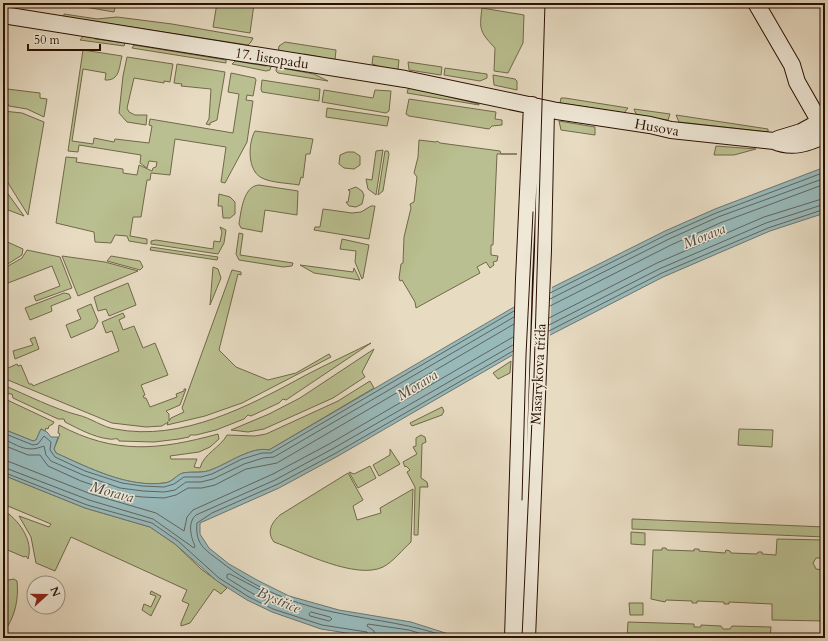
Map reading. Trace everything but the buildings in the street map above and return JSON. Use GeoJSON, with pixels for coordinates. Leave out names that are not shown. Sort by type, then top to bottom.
{"type":"FeatureCollection","features":[{"type":"Feature","properties":{"kind":"street"},"geometry":{"type":"LineString","coordinates":[[756,3],[792,66],[797,82],[824,123]]}},
{"type":"Feature","properties":{"kind":"street","name":"17. listopadu"},"geometry":{"type":"LineString","coordinates":[[3,15],[405,79],[539,107]]}},
{"type":"Feature","properties":{"kind":"street","name":"Husova"},"geometry":{"type":"LineString","coordinates":[[539,107],[671,130],[774,141],[824,123]]}},
{"type":"Feature","properties":{"kind":"street","name":"Masarykova třída"},"geometry":{"type":"LineString","coordinates":[[527,638],[542,269],[539,107]]}},
{"type":"Feature","properties":{"kind":"street","name":"Masarykova třída"},"geometry":{"type":"LineString","coordinates":[[513,638],[524,276],[539,107]]}},
{"type":"Feature","properties":{"kind":"green space"},"geometry":{"type":"Polygon","coordinates":[[[62,3],[116,3],[114,12],[62,3]]]}},
{"type":"Feature","properties":{"kind":"green space"},"geometry":{"type":"Polygon","coordinates":[[[217,3],[254,4],[250,33],[213,27],[217,3]]]}},
{"type":"Feature","properties":{"kind":"green space"},"geometry":{"type":"Polygon","coordinates":[[[482,8],[524,15],[523,43],[508,73],[494,71],[495,48],[486,38],[482,30],[482,8]]]}},
{"type":"Feature","properties":{"kind":"green space"},"geometry":{"type":"Polygon","coordinates":[[[64,14],[97,19],[117,17],[172,24],[253,38],[248,45],[92,21],[88,23],[63,20],[64,14]]]}},
{"type":"Feature","properties":{"kind":"green space"},"geometry":{"type":"Polygon","coordinates":[[[84,35],[93,36],[95,39],[125,43],[124,46],[80,40],[84,35]]]}},
{"type":"Feature","properties":{"kind":"green space"},"geometry":{"type":"Polygon","coordinates":[[[285,42],[336,50],[335,60],[324,60],[321,57],[304,54],[300,57],[278,54],[279,46],[285,42]]]}},
{"type":"Feature","properties":{"kind":"green space"},"geometry":{"type":"Polygon","coordinates":[[[134,45],[226,60],[226,63],[132,48],[134,45]]]}},
{"type":"Feature","properties":{"kind":"green space"},"geometry":{"type":"Polygon","coordinates":[[[83,50],[122,56],[116,76],[110,80],[105,80],[106,73],[83,69],[72,141],[93,144],[94,138],[114,142],[115,139],[149,143],[152,126],[149,125],[150,119],[233,133],[239,94],[228,92],[231,73],[255,78],[256,80],[253,96],[247,95],[246,100],[253,101],[247,142],[225,183],[221,182],[226,147],[175,139],[170,175],[151,173],[150,180],[147,180],[141,217],[133,217],[130,236],[147,239],[147,244],[129,241],[127,236],[115,235],[111,243],[95,242],[94,232],[56,223],[66,157],[77,158],[76,162],[123,169],[123,173],[137,175],[139,165],[152,171],[153,168],[156,167],[157,162],[149,161],[147,168],[140,163],[141,155],[79,145],[78,152],[68,151],[83,50]]]}},
{"type":"Feature","properties":{"kind":"green space"},"geometry":{"type":"Polygon","coordinates":[[[373,56],[399,60],[398,69],[394,71],[372,64],[373,56]]]}},
{"type":"Feature","properties":{"kind":"green space"},"geometry":{"type":"Polygon","coordinates":[[[127,57],[173,64],[170,82],[164,81],[164,83],[134,78],[127,108],[129,112],[135,115],[147,115],[146,125],[127,122],[119,113],[123,76],[127,57]]]}},
{"type":"Feature","properties":{"kind":"green space"},"geometry":{"type":"Polygon","coordinates":[[[235,61],[266,66],[267,63],[272,63],[270,70],[266,71],[232,64],[235,61]]]}},
{"type":"Feature","properties":{"kind":"green space"},"geometry":{"type":"Polygon","coordinates":[[[408,62],[442,67],[441,75],[409,70],[408,62]]]}},
{"type":"Feature","properties":{"kind":"green space"},"geometry":{"type":"Polygon","coordinates":[[[177,64],[225,72],[217,120],[210,123],[210,125],[206,124],[209,119],[211,89],[181,86],[182,84],[174,83],[177,64]]]}},
{"type":"Feature","properties":{"kind":"green space"},"geometry":{"type":"Polygon","coordinates":[[[277,64],[280,65],[281,68],[314,74],[328,81],[278,73],[276,71],[277,64]]]}},
{"type":"Feature","properties":{"kind":"green space"},"geometry":{"type":"Polygon","coordinates":[[[445,68],[487,74],[487,78],[480,81],[444,75],[445,68]]]}},
{"type":"Feature","properties":{"kind":"green space"},"geometry":{"type":"Polygon","coordinates":[[[493,75],[515,79],[517,81],[517,90],[494,85],[493,75]]]}},
{"type":"Feature","properties":{"kind":"green space"},"geometry":{"type":"Polygon","coordinates":[[[262,80],[320,89],[319,101],[262,92],[262,80]]]}},
{"type":"Feature","properties":{"kind":"green space"},"geometry":{"type":"Polygon","coordinates":[[[412,88],[479,105],[407,93],[408,89],[412,88]]]}},
{"type":"Feature","properties":{"kind":"green space"},"geometry":{"type":"Polygon","coordinates":[[[7,89],[40,93],[40,98],[47,99],[44,117],[27,109],[9,106],[6,100],[7,89]]]}},
{"type":"Feature","properties":{"kind":"green space"},"geometry":{"type":"Polygon","coordinates":[[[324,90],[373,98],[375,90],[391,91],[389,111],[386,113],[322,102],[324,90]]]}},
{"type":"Feature","properties":{"kind":"green space"},"geometry":{"type":"Polygon","coordinates":[[[561,98],[628,108],[624,113],[560,103],[561,98]]]}},
{"type":"Feature","properties":{"kind":"green space"},"geometry":{"type":"Polygon","coordinates":[[[409,99],[496,112],[495,119],[502,120],[502,125],[492,126],[489,129],[409,116],[406,114],[409,99]]]}},
{"type":"Feature","properties":{"kind":"green space"},"geometry":{"type":"Polygon","coordinates":[[[327,108],[389,117],[387,126],[326,117],[327,108]]]}},
{"type":"Feature","properties":{"kind":"green space"},"geometry":{"type":"Polygon","coordinates":[[[634,109],[670,114],[668,120],[639,116],[636,114],[634,109]]]}},
{"type":"Feature","properties":{"kind":"green space"},"geometry":{"type":"Polygon","coordinates":[[[3,111],[22,113],[44,122],[28,215],[5,178],[8,163],[3,150],[3,111]]]}},
{"type":"Feature","properties":{"kind":"green space"},"geometry":{"type":"Polygon","coordinates":[[[676,115],[768,129],[768,132],[679,122],[676,115]]]}},
{"type":"Feature","properties":{"kind":"green space"},"geometry":{"type":"Polygon","coordinates":[[[559,121],[595,127],[595,135],[561,130],[559,121]]]}},
{"type":"Feature","properties":{"kind":"green space"},"geometry":{"type":"Polygon","coordinates":[[[255,131],[313,139],[310,154],[306,154],[303,178],[301,177],[299,185],[270,181],[257,174],[251,163],[250,156],[251,142],[255,131]]]}},
{"type":"Feature","properties":{"kind":"green space"},"geometry":{"type":"Polygon","coordinates":[[[419,140],[437,141],[440,143],[500,151],[501,154],[497,154],[493,245],[491,245],[491,255],[498,256],[497,261],[493,262],[494,265],[490,268],[486,262],[477,267],[480,273],[416,308],[415,302],[402,280],[400,281],[399,278],[401,264],[403,263],[404,237],[411,208],[410,204],[414,202],[417,177],[414,173],[418,157],[419,140]]]}},
{"type":"Feature","properties":{"kind":"green space"},"geometry":{"type":"Polygon","coordinates":[[[716,146],[756,149],[734,155],[714,155],[716,146]]]}},
{"type":"Feature","properties":{"kind":"green space"},"geometry":{"type":"Polygon","coordinates":[[[383,150],[376,195],[368,189],[366,179],[372,180],[376,151],[383,150]]]}},
{"type":"Feature","properties":{"kind":"green space"},"geometry":{"type":"Polygon","coordinates":[[[385,151],[388,151],[389,154],[383,191],[378,195],[385,151]]]}},
{"type":"Feature","properties":{"kind":"green space"},"geometry":{"type":"Polygon","coordinates":[[[347,152],[354,152],[360,156],[360,165],[354,169],[344,168],[339,164],[340,155],[347,152]]]}},
{"type":"Feature","properties":{"kind":"green space"},"geometry":{"type":"Polygon","coordinates":[[[259,185],[298,191],[297,215],[265,210],[262,232],[241,228],[239,224],[246,195],[254,186],[259,185]]]}},
{"type":"Feature","properties":{"kind":"green space"},"geometry":{"type":"Polygon","coordinates":[[[3,187],[24,216],[3,208],[3,187]]]}},
{"type":"Feature","properties":{"kind":"green space"},"geometry":{"type":"Polygon","coordinates":[[[356,187],[362,191],[364,195],[362,204],[356,207],[349,206],[346,202],[348,202],[350,191],[348,190],[356,187]]]}},
{"type":"Feature","properties":{"kind":"green space"},"geometry":{"type":"Polygon","coordinates":[[[219,194],[230,197],[235,202],[235,214],[230,218],[223,218],[222,206],[218,206],[219,194]]]}},
{"type":"Feature","properties":{"kind":"green space"},"geometry":{"type":"Polygon","coordinates":[[[371,206],[375,206],[369,239],[314,230],[315,227],[320,227],[323,209],[352,213],[361,212],[371,206]]]}},
{"type":"Feature","properties":{"kind":"green space"},"geometry":{"type":"Polygon","coordinates":[[[220,227],[226,230],[224,243],[218,254],[151,244],[151,241],[156,240],[213,249],[214,241],[220,242],[222,232],[220,227]]]}},
{"type":"Feature","properties":{"kind":"green space"},"geometry":{"type":"Polygon","coordinates":[[[239,233],[243,234],[240,255],[293,263],[292,266],[283,267],[239,260],[236,254],[239,233]]]}},
{"type":"Feature","properties":{"kind":"green space"},"geometry":{"type":"Polygon","coordinates":[[[342,239],[369,245],[362,279],[355,262],[356,251],[340,249],[342,239]]]}},
{"type":"Feature","properties":{"kind":"green space"},"geometry":{"type":"Polygon","coordinates":[[[3,240],[23,249],[22,255],[3,267],[3,240]]]}},
{"type":"Feature","properties":{"kind":"green space"},"geometry":{"type":"Polygon","coordinates":[[[151,247],[218,257],[217,260],[150,250],[151,247]]]}},
{"type":"Feature","properties":{"kind":"green space"},"geometry":{"type":"Polygon","coordinates":[[[27,250],[60,257],[72,288],[36,301],[34,296],[60,286],[52,266],[3,285],[3,269],[22,258],[27,250]]]}},
{"type":"Feature","properties":{"kind":"green space"},"geometry":{"type":"Polygon","coordinates":[[[62,256],[105,262],[138,271],[78,296],[62,256]]]}},
{"type":"Feature","properties":{"kind":"green space"},"geometry":{"type":"Polygon","coordinates":[[[111,256],[140,261],[143,267],[140,270],[107,261],[111,256]]]}},
{"type":"Feature","properties":{"kind":"green space"},"geometry":{"type":"Polygon","coordinates":[[[300,265],[353,272],[354,268],[360,280],[314,273],[300,265]]]}},
{"type":"Feature","properties":{"kind":"green space"},"geometry":{"type":"Polygon","coordinates":[[[213,267],[218,269],[221,278],[210,305],[213,267]]]}},
{"type":"Feature","properties":{"kind":"green space"},"geometry":{"type":"Polygon","coordinates":[[[232,270],[241,272],[241,275],[238,274],[219,350],[236,367],[268,380],[296,373],[329,354],[331,357],[242,403],[205,416],[167,425],[168,422],[162,426],[146,427],[112,423],[8,380],[5,377],[6,369],[17,364],[18,366],[21,365],[29,384],[32,384],[33,386],[119,351],[112,331],[106,333],[102,322],[123,313],[125,317],[119,320],[123,330],[134,326],[143,348],[155,343],[168,375],[141,385],[145,395],[143,396],[146,398],[150,407],[177,397],[176,394],[186,389],[180,405],[166,411],[169,414],[169,421],[171,418],[184,412],[182,408],[232,270]]]}},
{"type":"Feature","properties":{"kind":"green space"},"geometry":{"type":"Polygon","coordinates":[[[128,283],[136,305],[109,316],[106,309],[98,311],[94,297],[128,283]]]}},
{"type":"Feature","properties":{"kind":"green space"},"geometry":{"type":"Polygon","coordinates":[[[64,293],[69,294],[71,298],[51,306],[52,311],[30,320],[25,308],[64,293]]]}},
{"type":"Feature","properties":{"kind":"green space"},"geometry":{"type":"Polygon","coordinates":[[[91,304],[98,321],[94,328],[71,338],[66,325],[81,319],[77,310],[91,304]]]}},
{"type":"Feature","properties":{"kind":"green space"},"geometry":{"type":"Polygon","coordinates":[[[35,337],[39,349],[15,359],[13,351],[33,345],[30,339],[35,337]]]}},
{"type":"Feature","properties":{"kind":"green space"},"geometry":{"type":"Polygon","coordinates":[[[371,343],[286,400],[283,399],[279,403],[251,416],[248,415],[244,419],[216,430],[190,435],[189,437],[179,439],[154,442],[119,441],[118,439],[97,436],[65,422],[64,419],[58,419],[13,398],[12,394],[3,393],[3,385],[50,406],[83,416],[110,428],[140,432],[165,430],[190,426],[238,409],[371,343]]]}},
{"type":"Feature","properties":{"kind":"green space"},"geometry":{"type":"Polygon","coordinates":[[[374,349],[362,372],[365,377],[333,398],[264,429],[248,432],[231,430],[269,414],[300,398],[374,349]]]}},
{"type":"Feature","properties":{"kind":"green space"},"geometry":{"type":"Polygon","coordinates":[[[511,361],[510,373],[498,379],[493,373],[511,361]]]}},
{"type":"Feature","properties":{"kind":"green space"},"geometry":{"type":"Polygon","coordinates":[[[370,381],[374,388],[269,450],[255,450],[209,471],[183,473],[164,483],[137,483],[109,476],[56,453],[54,449],[60,434],[58,433],[59,425],[79,435],[99,441],[137,447],[176,444],[218,434],[219,439],[210,447],[199,452],[170,456],[171,459],[197,459],[194,467],[200,468],[208,454],[224,440],[227,435],[255,436],[266,434],[338,401],[370,381]]]}},
{"type":"Feature","properties":{"kind":"green space"},"geometry":{"type":"Polygon","coordinates":[[[3,398],[54,422],[48,429],[46,428],[45,431],[41,429],[36,440],[33,441],[3,429],[3,398]]]}},
{"type":"Feature","properties":{"kind":"green space"},"geometry":{"type":"Polygon","coordinates":[[[442,407],[444,411],[442,415],[412,426],[410,423],[442,407]]]}},
{"type":"Feature","properties":{"kind":"green space"},"geometry":{"type":"Polygon","coordinates":[[[739,429],[773,430],[772,447],[738,445],[739,429]]]}},
{"type":"Feature","properties":{"kind":"green space"},"geometry":{"type":"Polygon","coordinates":[[[421,435],[425,437],[426,442],[422,444],[421,478],[427,482],[428,487],[420,487],[418,535],[414,535],[415,487],[407,472],[410,470],[406,466],[405,467],[403,462],[417,454],[413,447],[416,446],[416,438],[421,435]]]}},
{"type":"Feature","properties":{"kind":"green space"},"geometry":{"type":"Polygon","coordinates":[[[390,449],[400,464],[379,476],[373,465],[390,455],[390,449]]]}},
{"type":"Feature","properties":{"kind":"green space"},"geometry":{"type":"Polygon","coordinates":[[[370,466],[376,478],[358,488],[349,472],[354,474],[370,466]]]}},
{"type":"Feature","properties":{"kind":"green space"},"geometry":{"type":"Polygon","coordinates":[[[348,473],[363,500],[353,506],[357,520],[381,513],[380,508],[413,489],[411,542],[394,559],[383,567],[372,570],[359,570],[329,563],[274,542],[270,535],[270,531],[272,524],[280,515],[348,473]]]}},
{"type":"Feature","properties":{"kind":"green space"},"geometry":{"type":"Polygon","coordinates":[[[3,475],[85,508],[150,527],[175,544],[201,569],[227,588],[221,594],[214,589],[190,623],[181,626],[189,604],[182,601],[187,590],[71,537],[55,571],[36,563],[31,537],[19,516],[49,527],[51,524],[3,504],[3,475]]]}},
{"type":"Feature","properties":{"kind":"green space"},"geometry":{"type":"Polygon","coordinates":[[[3,510],[19,524],[27,538],[29,545],[28,559],[26,556],[24,557],[3,548],[3,510]]]}},
{"type":"Feature","properties":{"kind":"green space"},"geometry":{"type":"Polygon","coordinates":[[[632,519],[825,527],[825,537],[632,529],[632,519]]]}},
{"type":"Feature","properties":{"kind":"green space"},"geometry":{"type":"Polygon","coordinates":[[[631,532],[645,533],[645,545],[631,544],[631,532]]]}},
{"type":"Feature","properties":{"kind":"green space"},"geometry":{"type":"Polygon","coordinates":[[[777,539],[825,540],[824,558],[816,558],[813,563],[816,569],[823,570],[820,609],[825,610],[825,621],[772,620],[772,604],[729,602],[729,604],[724,604],[724,602],[697,601],[697,603],[692,603],[692,601],[666,600],[665,602],[651,599],[653,550],[662,550],[662,548],[666,548],[667,550],[694,551],[694,549],[699,549],[699,551],[725,553],[726,550],[730,551],[731,553],[757,554],[758,552],[762,552],[762,554],[776,555],[777,539]]]}},
{"type":"Feature","properties":{"kind":"green space"},"geometry":{"type":"Polygon","coordinates":[[[14,579],[17,581],[17,601],[11,620],[4,632],[3,581],[14,579]]]}},
{"type":"Feature","properties":{"kind":"green space"},"geometry":{"type":"Polygon","coordinates":[[[151,591],[161,596],[151,616],[142,610],[144,604],[151,607],[156,596],[150,594],[151,591]]]}},
{"type":"Feature","properties":{"kind":"green space"},"geometry":{"type":"Polygon","coordinates":[[[629,603],[643,603],[643,615],[630,615],[629,603]]]}},
{"type":"Feature","properties":{"kind":"green space"},"geometry":{"type":"Polygon","coordinates":[[[628,622],[694,624],[694,627],[701,627],[701,625],[721,626],[723,629],[730,629],[732,626],[771,627],[770,638],[627,638],[628,622]]]}},
{"type":"Feature","properties":{"kind":"water"},"geometry":{"type":"Polygon","coordinates":[[[825,167],[825,213],[770,231],[663,277],[523,349],[338,456],[279,488],[200,523],[200,534],[209,548],[229,564],[289,596],[339,610],[411,622],[461,638],[378,638],[321,629],[272,612],[247,600],[217,581],[175,544],[150,527],[85,508],[3,475],[3,429],[33,441],[36,440],[41,429],[47,432],[51,437],[58,437],[54,449],[56,453],[109,476],[137,483],[165,483],[183,473],[209,471],[255,450],[269,450],[521,303],[665,231],[715,209],[825,167]]]}},
{"type":"Feature","properties":{"kind":"pier"},"geometry":{"type":"Polygon","coordinates":[[[552,286],[550,337],[512,359],[514,305],[552,286]]]}},
{"type":"Feature","properties":{"kind":"tram line"},"geometry":{"type":"LineString","coordinates":[[522,638],[534,376],[545,3]]}},
{"type":"Feature","properties":{"kind":"tram line"},"geometry":{"type":"LineString","coordinates":[[522,500],[526,355],[533,212]]}},
{"type":"Feature","properties":{"kind":"water label","name":"Morava"},"geometry":{"type":"Point","coordinates":[704,236]}},
{"type":"Feature","properties":{"kind":"water label","name":"Morava"},"geometry":{"type":"Point","coordinates":[417,385]}},
{"type":"Feature","properties":{"kind":"water label","name":"Morava"},"geometry":{"type":"Point","coordinates":[112,492]}},
{"type":"Feature","properties":{"kind":"water label","name":"Bystřice"},"geometry":{"type":"Point","coordinates":[279,600]}}]}
